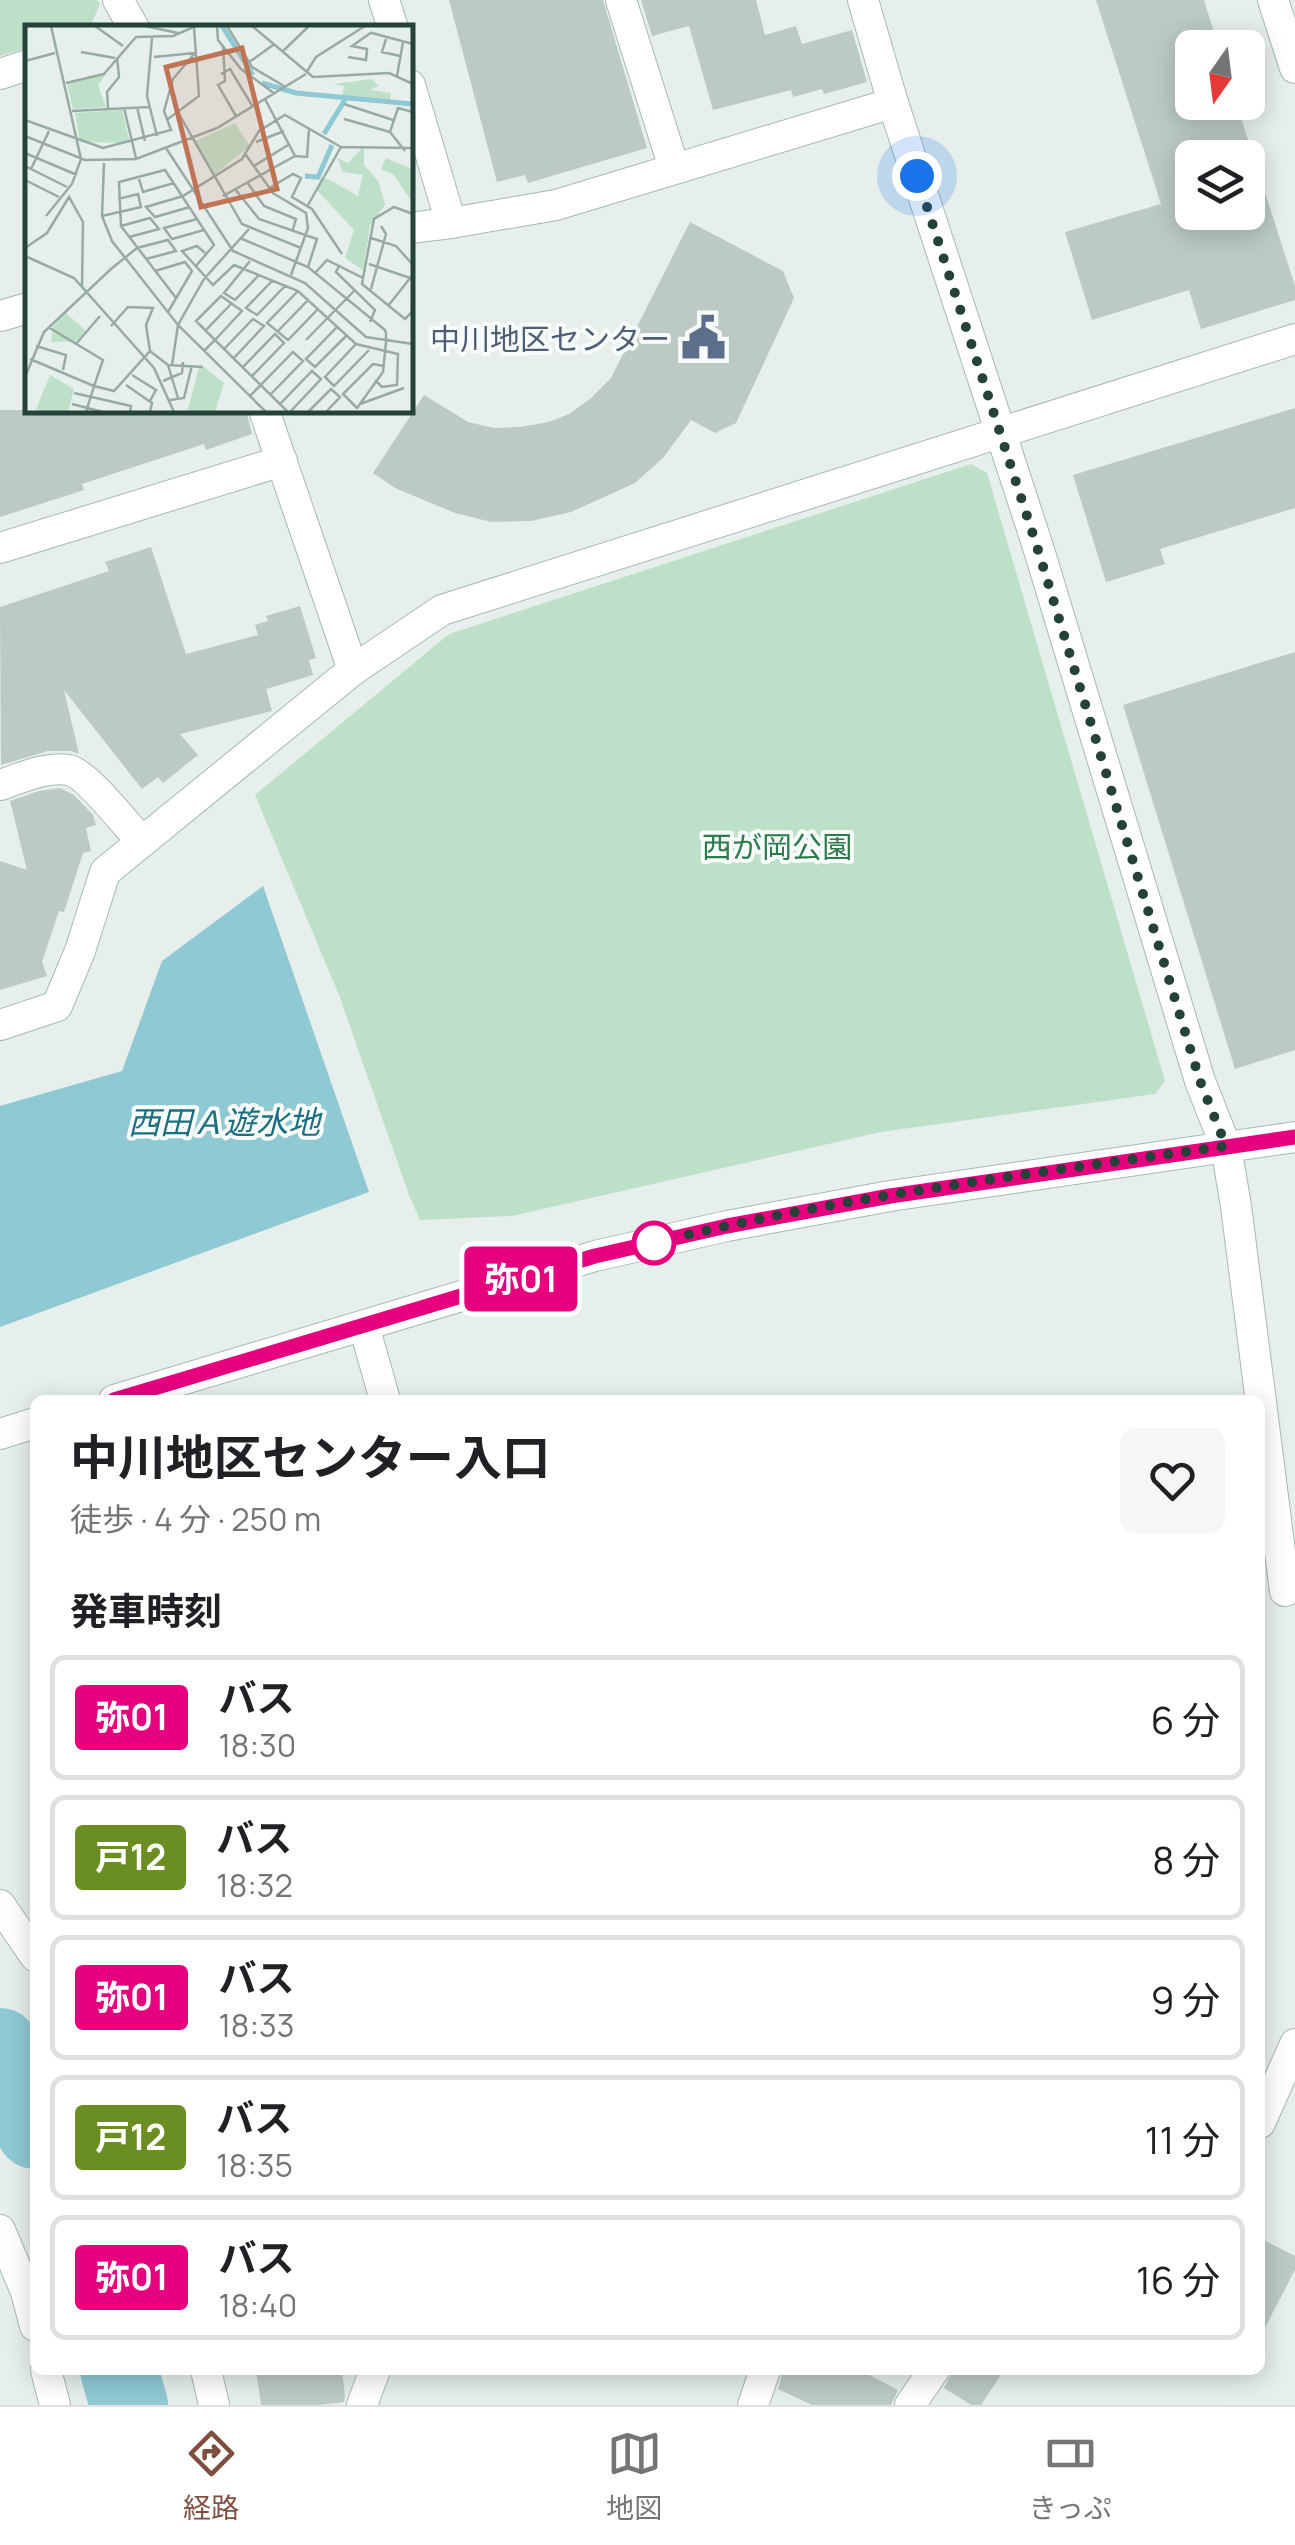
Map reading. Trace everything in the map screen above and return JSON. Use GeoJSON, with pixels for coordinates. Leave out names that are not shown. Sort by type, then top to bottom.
{"type":"FeatureCollection","features":[{"type":"Feature","properties":{"kind":"street"},"geometry":{"type":"LineString","coordinates":[[118,0],[132,25]]}},
{"type":"Feature","properties":{"kind":"street"},"geometry":{"type":"LineString","coordinates":[[384,0],[392,25]]}},
{"type":"Feature","properties":{"kind":"street"},"geometry":{"type":"LineString","coordinates":[[621,0],[674,168]]}},
{"type":"Feature","properties":{"kind":"street"},"geometry":{"type":"LineString","coordinates":[[863,0],[1038,550],[1200,1081],[1226,1146],[1258,1395]]}},
{"type":"Feature","properties":{"kind":"street"},"geometry":{"type":"LineString","coordinates":[[1273,0],[1295,68]]}},
{"type":"Feature","properties":{"kind":"street"},"geometry":{"type":"LineString","coordinates":[[0,74],[25,66]]}},
{"type":"Feature","properties":{"kind":"street"},"geometry":{"type":"LineString","coordinates":[[412,92],[451,223]]}},
{"type":"Feature","properties":{"kind":"street"},"geometry":{"type":"LineString","coordinates":[[412,228],[556,204],[893,103]]}},
{"type":"Feature","properties":{"kind":"street"},"geometry":{"type":"LineString","coordinates":[[0,316],[25,309]]}},
{"type":"Feature","properties":{"kind":"street"},"geometry":{"type":"LineString","coordinates":[[0,1024],[57,1006],[105,872],[353,670],[442,610],[1295,339]]}},
{"type":"Feature","properties":{"kind":"street"},"geometry":{"type":"LineString","coordinates":[[265,412],[353,670]]}},
{"type":"Feature","properties":{"kind":"street"},"geometry":{"type":"LineString","coordinates":[[0,548],[282,462]]}},
{"type":"Feature","properties":{"kind":"street"},"geometry":{"type":"LineString","coordinates":[[0,785],[48,770],[72,770],[142,842]]}},
{"type":"Feature","properties":{"kind":"street"},"geometry":{"type":"LineString","coordinates":[[131,1395],[595,1256],[727,1226],[890,1196],[1295,1137]]}},
{"type":"Feature","properties":{"kind":"street"},"geometry":{"type":"LineString","coordinates":[[364,1326],[384,1395]]}},
{"type":"Feature","properties":{"kind":"street"},"geometry":{"type":"LineString","coordinates":[[0,1434],[30,1425]]}},
{"type":"Feature","properties":{"kind":"street"},"geometry":{"type":"LineString","coordinates":[[1265,1460],[1280,1592]]}},
{"type":"Feature","properties":{"kind":"street"},"geometry":{"type":"LineString","coordinates":[[0,1904],[30,1949]]}},
{"type":"Feature","properties":{"kind":"street"},"geometry":{"type":"LineString","coordinates":[[1265,2112],[1295,2044]]}},
{"type":"Feature","properties":{"kind":"street"},"geometry":{"type":"LineString","coordinates":[[0,2230],[30,2307]]}},
{"type":"Feature","properties":{"kind":"street"},"geometry":{"type":"LineString","coordinates":[[47,2375],[55,2405]]}},
{"type":"Feature","properties":{"kind":"street"},"geometry":{"type":"LineString","coordinates":[[207,2375],[214,2405]]}},
{"type":"Feature","properties":{"kind":"street"},"geometry":{"type":"LineString","coordinates":[[362,2405],[374,2375]]}},
{"type":"Feature","properties":{"kind":"street"},"geometry":{"type":"LineString","coordinates":[[753,2405],[763,2375]]}},
{"type":"Feature","properties":{"kind":"street"},"geometry":{"type":"LineString","coordinates":[[910,2405],[931,2375]]}},
{"type":"Feature","properties":{"kind":"green space"},"geometry":{"type":"Polygon","coordinates":[[[0,0],[97,0],[100,4],[91,25],[25,25],[25,49],[0,56],[0,0]]]}},
{"type":"Feature","properties":{"kind":"green space","name":"西が岡公園"},"geometry":{"type":"Polygon","coordinates":[[[971,464],[987,473],[1165,1081],[1155,1094],[881,1132],[512,1216],[420,1220],[339,995],[255,795],[449,634],[971,464]]]}},
{"type":"Feature","properties":{"kind":"water","name":"西田Ａ遊水地"},"geometry":{"type":"Polygon","coordinates":[[[263,886],[369,1192],[0,1327],[0,1106],[122,1071],[162,961],[263,886]]]}},
{"type":"Feature","properties":{"kind":"building"},"geometry":{"type":"Polygon","coordinates":[[[449,0],[603,0],[647,148],[528,183],[525,175],[497,182],[449,0]]]}},
{"type":"Feature","properties":{"kind":"building"},"geometry":{"type":"Polygon","coordinates":[[[641,0],[756,0],[765,35],[796,26],[802,44],[852,30],[867,82],[824,94],[822,89],[793,97],[791,90],[713,110],[689,26],[652,36],[641,0]]]}},
{"type":"Feature","properties":{"kind":"building"},"geometry":{"type":"Polygon","coordinates":[[[1096,0],[1204,0],[1213,30],[1175,30],[1175,120],[1242,120],[1248,140],[1175,140],[1175,230],[1265,230],[1265,192],[1295,286],[1295,300],[1201,329],[1189,290],[1092,320],[1065,232],[1161,204],[1096,0]]]}},
{"type":"Feature","properties":{"kind":"building","name":"中川地区センター"},"geometry":{"type":"Polygon","coordinates":[[[690,222],[783,271],[794,298],[736,423],[715,433],[691,420],[663,458],[635,483],[571,512],[531,521],[491,522],[455,513],[395,488],[373,473],[424,395],[468,422],[494,428],[549,422],[590,399],[611,378],[690,222]]]}},
{"type":"Feature","properties":{"kind":"building"},"geometry":{"type":"Polygon","coordinates":[[[1295,408],[1295,508],[1160,549],[1165,564],[1106,582],[1073,475],[1295,408]]]}},
{"type":"Feature","properties":{"kind":"building"},"geometry":{"type":"Polygon","coordinates":[[[0,410],[246,412],[252,434],[206,450],[204,444],[82,484],[84,490],[0,517],[0,410]]]}},
{"type":"Feature","properties":{"kind":"building"},"geometry":{"type":"Polygon","coordinates":[[[151,547],[186,654],[258,635],[255,625],[268,621],[266,616],[300,606],[316,658],[309,660],[313,675],[266,689],[272,711],[180,734],[198,755],[163,783],[158,777],[142,789],[64,690],[79,754],[48,751],[1,765],[0,607],[109,571],[105,562],[151,547]]]}},
{"type":"Feature","properties":{"kind":"building"},"geometry":{"type":"Polygon","coordinates":[[[1295,652],[1295,1050],[1235,1069],[1123,705],[1295,652]]]}},
{"type":"Feature","properties":{"kind":"building"},"geometry":{"type":"Polygon","coordinates":[[[60,788],[74,795],[93,815],[96,825],[86,828],[91,851],[83,853],[64,912],[59,911],[42,962],[47,976],[0,990],[0,861],[27,870],[10,801],[60,788]]]}},
{"type":"Feature","properties":{"kind":"building"},"geometry":{"type":"Polygon","coordinates":[[[1265,2241],[1295,2256],[1295,2270],[1265,2327],[1265,2241]]]}},
{"type":"Feature","properties":{"kind":"building"},"geometry":{"type":"Polygon","coordinates":[[[257,2375],[343,2375],[344,2402],[261,2405],[257,2375]]]}},
{"type":"Feature","properties":{"kind":"building"},"geometry":{"type":"Polygon","coordinates":[[[782,2375],[870,2375],[898,2390],[891,2405],[812,2405],[778,2389],[782,2375]]]}},
{"type":"Feature","properties":{"kind":"building"},"geometry":{"type":"Polygon","coordinates":[[[950,2375],[1001,2375],[981,2405],[971,2405],[944,2388],[950,2375]]]}},
{"type":"Feature","properties":{"kind":"waterway"},"geometry":{"type":"LineString","coordinates":[[0,2047],[30,2118]]}},
{"type":"Feature","properties":{"kind":"waterway"},"geometry":{"type":"LineString","coordinates":[[120,2375],[129,2405]]}},
{"type":"Feature","properties":{"kind":"bus line","name":"弥01"},"geometry":{"type":"LineString","coordinates":[[131,1395],[595,1256],[727,1226],[890,1196],[1295,1137]]}},
{"type":"Feature","properties":{"kind":"place","name":"中川地区センター"},"geometry":{"type":"Point","coordinates":[703,338]}},
{"type":"Feature","properties":{"kind":"route"},"geometry":{"type":"LineString","coordinates":[[654,1243],[890,1196],[1226,1146],[1200,1081],[1038,550],[917,176]]}}]}
